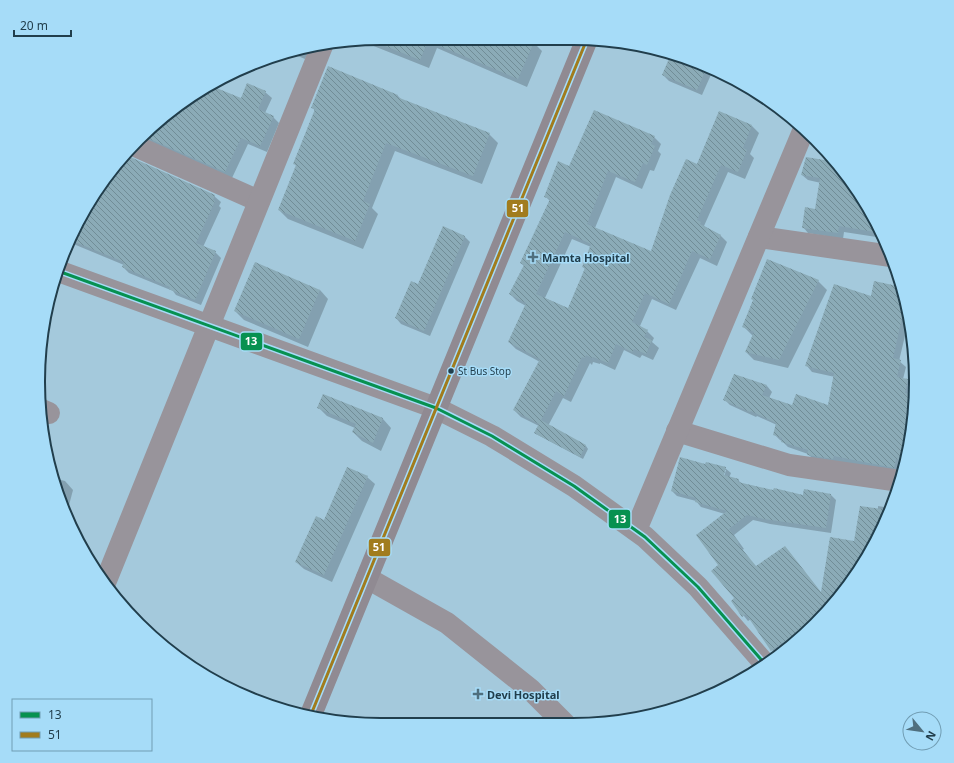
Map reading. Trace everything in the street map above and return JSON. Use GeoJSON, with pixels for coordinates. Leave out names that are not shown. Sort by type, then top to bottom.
{"type":"FeatureCollection","features":[{"type":"Feature","properties":{"kind":"main road"},"geometry":{"type":"LineString","coordinates":[[312,711],[367,578],[430,405],[569,45]]}},
{"type":"Feature","properties":{"kind":"main road"},"geometry":{"type":"LineString","coordinates":[[298,708],[430,405],[583,45]]}},
{"type":"Feature","properties":{"kind":"street"},"geometry":{"type":"LineString","coordinates":[[108,576],[320,50]]}},
{"type":"Feature","properties":{"kind":"street"},"geometry":{"type":"LineString","coordinates":[[636,530],[801,136]]}},
{"type":"Feature","properties":{"kind":"street"},"geometry":{"type":"LineString","coordinates":[[140,148],[259,201]]}},
{"type":"Feature","properties":{"kind":"street"},"geometry":{"type":"LineString","coordinates":[[759,237],[884,255]]}},
{"type":"Feature","properties":{"kind":"street"},"geometry":{"type":"LineString","coordinates":[[63,273],[430,405],[492,436],[574,486],[645,537],[698,587],[761,659]]}},
{"type":"Feature","properties":{"kind":"street"},"geometry":{"type":"LineString","coordinates":[[678,431],[789,465],[894,480]]}},
{"type":"Feature","properties":{"kind":"street"},"geometry":{"type":"LineString","coordinates":[[367,578],[447,624],[530,689],[559,718]]}},
{"type":"Feature","properties":{"kind":"building"},"geometry":{"type":"Polygon","coordinates":[[[382,45],[426,45],[420,60],[382,45]]]}},
{"type":"Feature","properties":{"kind":"building"},"geometry":{"type":"Polygon","coordinates":[[[437,45],[533,45],[518,79],[437,45]]]}},
{"type":"Feature","properties":{"kind":"building"},"geometry":{"type":"Polygon","coordinates":[[[669,59],[705,73],[697,90],[662,75],[669,59]]]}},
{"type":"Feature","properties":{"kind":"building"},"geometry":{"type":"Polygon","coordinates":[[[328,66],[398,95],[397,97],[490,133],[473,176],[386,143],[363,201],[370,204],[355,241],[278,210],[296,165],[293,164],[315,109],[311,108],[328,66]]]}},
{"type":"Feature","properties":{"kind":"building"},"geometry":{"type":"Polygon","coordinates":[[[247,83],[266,91],[258,109],[274,116],[260,146],[241,138],[225,172],[149,139],[177,115],[217,88],[241,98],[247,83]]]}},
{"type":"Feature","properties":{"kind":"building"},"geometry":{"type":"Polygon","coordinates":[[[594,110],[655,136],[651,144],[655,146],[647,165],[643,163],[635,182],[608,171],[587,224],[651,251],[670,195],[686,159],[697,164],[719,111],[752,125],[743,148],[747,150],[738,172],[721,165],[697,220],[701,222],[700,224],[721,235],[710,259],[692,251],[669,304],[645,293],[632,322],[648,330],[644,337],[652,340],[646,354],[634,349],[632,352],[616,344],[608,363],[586,355],[585,358],[582,357],[564,396],[556,391],[539,424],[513,410],[540,359],[508,342],[526,303],[509,294],[524,265],[520,263],[550,199],[544,197],[558,161],[569,166],[594,110]],[[565,232],[536,294],[568,308],[585,268],[582,267],[591,244],[565,232]]]}},
{"type":"Feature","properties":{"kind":"building"},"geometry":{"type":"Polygon","coordinates":[[[131,157],[215,195],[213,200],[215,201],[196,243],[216,251],[195,300],[169,289],[170,287],[122,267],[124,262],[76,242],[90,213],[115,177],[131,157]]]}},
{"type":"Feature","properties":{"kind":"building"},"geometry":{"type":"Polygon","coordinates":[[[806,157],[825,160],[852,195],[864,213],[873,232],[839,226],[838,233],[802,228],[805,207],[815,209],[820,178],[801,175],[806,157]]]}},
{"type":"Feature","properties":{"kind":"building"},"geometry":{"type":"Polygon","coordinates":[[[443,226],[465,236],[424,331],[395,318],[411,281],[418,284],[443,226]]]}},
{"type":"Feature","properties":{"kind":"building"},"geometry":{"type":"Polygon","coordinates":[[[767,259],[819,280],[779,360],[745,352],[754,332],[742,327],[753,300],[751,299],[767,259]]]}},
{"type":"Feature","properties":{"kind":"building"},"geometry":{"type":"Polygon","coordinates":[[[255,262],[320,290],[299,339],[234,311],[255,262]]]}},
{"type":"Feature","properties":{"kind":"building"},"geometry":{"type":"Polygon","coordinates":[[[874,281],[895,286],[903,315],[893,358],[901,360],[897,377],[908,379],[905,393],[908,393],[908,404],[900,460],[896,459],[894,468],[834,456],[833,459],[807,455],[808,450],[781,442],[782,438],[773,435],[776,423],[723,400],[734,374],[767,385],[762,395],[792,405],[796,394],[828,405],[834,373],[805,366],[834,284],[871,296],[874,281]]]}},
{"type":"Feature","properties":{"kind":"building"},"geometry":{"type":"Polygon","coordinates":[[[323,394],[383,418],[373,443],[352,432],[356,424],[317,408],[323,394]]]}},
{"type":"Feature","properties":{"kind":"building"},"geometry":{"type":"Polygon","coordinates":[[[541,420],[586,445],[580,457],[534,433],[541,420]]]}},
{"type":"Feature","properties":{"kind":"building"},"geometry":{"type":"Polygon","coordinates":[[[680,457],[705,464],[706,462],[726,467],[724,475],[739,479],[738,482],[803,495],[804,489],[831,494],[826,528],[747,515],[729,529],[739,543],[738,544],[756,566],[785,546],[821,592],[830,537],[854,541],[860,506],[883,509],[864,550],[839,586],[810,619],[782,644],[771,651],[746,614],[742,617],[731,601],[734,598],[711,571],[718,565],[696,535],[727,511],[695,502],[696,498],[671,491],[680,457]]]}},
{"type":"Feature","properties":{"kind":"building"},"geometry":{"type":"Polygon","coordinates":[[[347,467],[368,476],[324,575],[295,562],[316,516],[324,520],[347,467]]]}},
{"type":"Feature","properties":{"kind":"transit line","name":"51"},"geometry":{"type":"LineString","coordinates":[[312,711],[584,46]]}},
{"type":"Feature","properties":{"kind":"transit line","name":"13"},"geometry":{"type":"LineString","coordinates":[[63,273],[436,408],[492,436],[574,486],[645,537],[698,587],[761,659]]}},
{"type":"Feature","properties":{"kind":"place","name":"Mamta Hospital"},"geometry":{"type":"Point","coordinates":[533,257]}},
{"type":"Feature","properties":{"kind":"place","name":"St Bus Stop"},"geometry":{"type":"Point","coordinates":[451,371]}},
{"type":"Feature","properties":{"kind":"place","name":"Devi Hospital"},"geometry":{"type":"Point","coordinates":[478,694]}}]}
